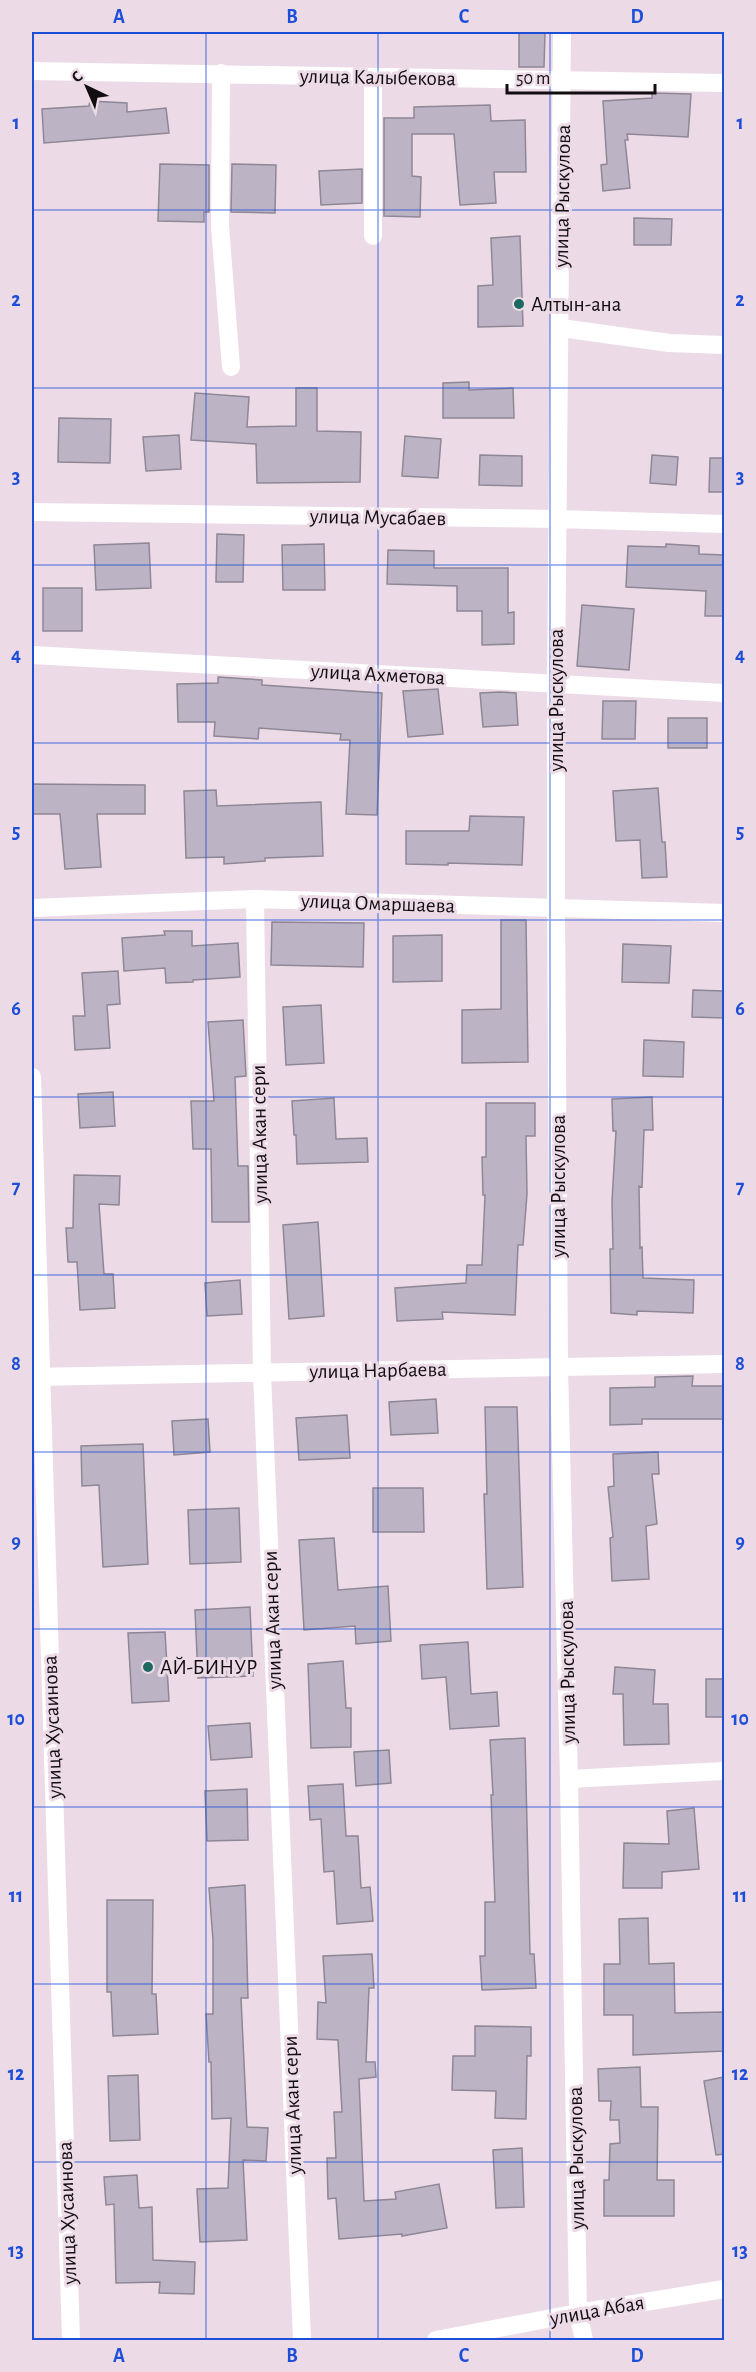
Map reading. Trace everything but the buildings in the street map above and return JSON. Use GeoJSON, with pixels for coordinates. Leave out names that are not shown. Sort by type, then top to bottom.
{"type":"FeatureCollection","features":[{"type":"Feature","properties":{"kind":"street","name":"улица Рыскулова"},"geometry":{"type":"LineString","coordinates":[[562,32],[556,684],[559,1366],[578,2313],[584,2340]]}},
{"type":"Feature","properties":{"kind":"street","name":"улица Калыбекова"},"geometry":{"type":"LineString","coordinates":[[32,71],[563,78],[724,83]]}},
{"type":"Feature","properties":{"kind":"street"},"geometry":{"type":"LineString","coordinates":[[221,73],[220,226],[231,368]]}},
{"type":"Feature","properties":{"kind":"street"},"geometry":{"type":"LineString","coordinates":[[373,77],[373,236]]}},
{"type":"Feature","properties":{"kind":"street"},"geometry":{"type":"LineString","coordinates":[[561,328],[669,343],[724,345]]}},
{"type":"Feature","properties":{"kind":"street","name":"улица Мусабаев"},"geometry":{"type":"LineString","coordinates":[[32,512],[557,519],[724,524]]}},
{"type":"Feature","properties":{"kind":"street","name":"улица Ахметова"},"geometry":{"type":"LineString","coordinates":[[32,655],[724,693]]}},
{"type":"Feature","properties":{"kind":"street","name":"улица Омаршаева"},"geometry":{"type":"LineString","coordinates":[[32,908],[255,899],[724,913]]}},
{"type":"Feature","properties":{"kind":"street","name":"улица Акан сери"},"geometry":{"type":"LineString","coordinates":[[255,899],[262,1373],[302,2340]]}},
{"type":"Feature","properties":{"kind":"street","name":"улица Хусаинова"},"geometry":{"type":"LineString","coordinates":[[32,1077],[36,1377],[71,2340]]}},
{"type":"Feature","properties":{"kind":"street","name":"улица Нарбаева"},"geometry":{"type":"LineString","coordinates":[[36,1377],[724,1364]]}},
{"type":"Feature","properties":{"kind":"street"},"geometry":{"type":"LineString","coordinates":[[569,1779],[724,1771]]}},
{"type":"Feature","properties":{"kind":"street","name":"улица Абая"},"geometry":{"type":"LineString","coordinates":[[435,2340],[724,2289]]}},
{"type":"Feature","properties":{"kind":"place","name":"Алтын-ана"},"geometry":{"type":"Point","coordinates":[519,304]}},
{"type":"Feature","properties":{"kind":"place","name":"АЙ-БИНУР"},"geometry":{"type":"Point","coordinates":[148,1667]}}]}
